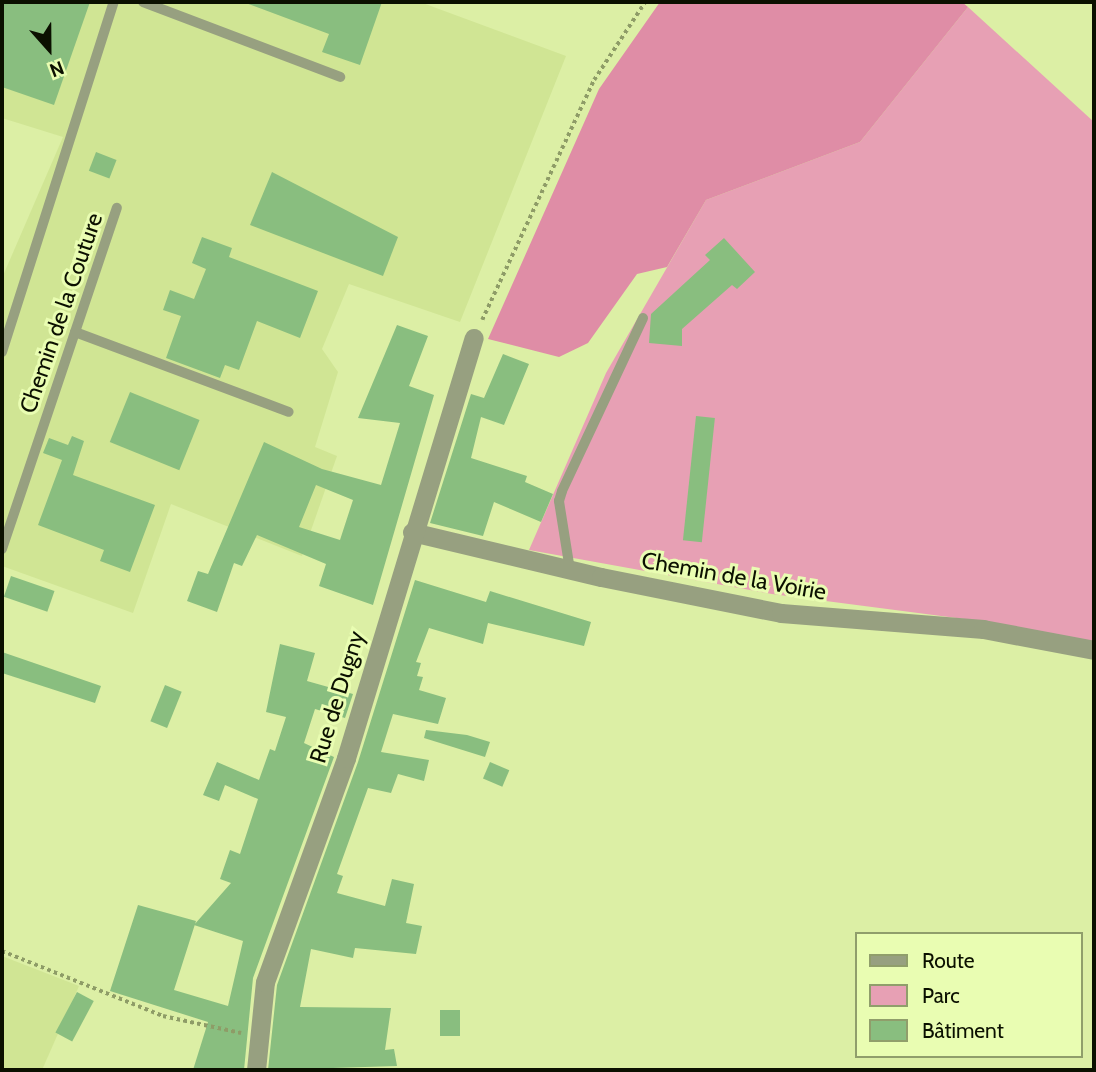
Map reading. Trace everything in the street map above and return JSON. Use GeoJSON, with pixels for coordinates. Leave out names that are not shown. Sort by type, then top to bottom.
{"type":"FeatureCollection","features":[{"type":"Feature","properties":{"kind":"street","name":"Rue de Dugny"},"geometry":{"type":"LineString","coordinates":[[256,1070],[265,982],[346,758],[412,532],[474,338]]}},
{"type":"Feature","properties":{"kind":"street","name":"Chemin de la Voirie"},"geometry":{"type":"LineString","coordinates":[[412,532],[570,570],[781,613],[983,629],[1094,650]]}},
{"type":"Feature","properties":{"kind":"lane"},"geometry":{"type":"LineString","coordinates":[[2,352],[114,2]]}},
{"type":"Feature","properties":{"kind":"lane"},"geometry":{"type":"LineString","coordinates":[[143,2],[340,77]]}},
{"type":"Feature","properties":{"kind":"lane","name":"Chemin de la Couture"},"geometry":{"type":"LineString","coordinates":[[2,549],[117,208]]}},
{"type":"Feature","properties":{"kind":"lane"},"geometry":{"type":"LineString","coordinates":[[570,570],[559,501],[643,318]]}},
{"type":"Feature","properties":{"kind":"lane"},"geometry":{"type":"LineString","coordinates":[[75,332],[289,412]]}},
{"type":"Feature","properties":{"kind":"path"},"geometry":{"type":"LineString","coordinates":[[474,338],[594,80],[645,2]]}},
{"type":"Feature","properties":{"kind":"path"},"geometry":{"type":"LineString","coordinates":[[2,951],[163,1016],[260,1035]]}},
{"type":"Feature","properties":{"kind":"shaded area"},"geometry":{"type":"Polygon","coordinates":[[[2,2],[420,2],[566,56],[460,322],[349,284],[322,349],[338,372],[315,447],[337,456],[302,556],[171,504],[133,613],[2,566],[2,278],[63,137],[2,118],[2,2]]]}},
{"type":"Feature","properties":{"kind":"shaded area"},"geometry":{"type":"Polygon","coordinates":[[[660,2],[962,2],[968,7],[860,142],[706,200],[667,267],[637,274],[588,343],[559,357],[488,339],[599,89],[660,2]]]}},
{"type":"Feature","properties":{"kind":"shaded area"},"geometry":{"type":"Polygon","coordinates":[[[2,956],[79,986],[42,1070],[2,1070],[2,956]]]}},
{"type":"Feature","properties":{"kind":"green space"},"geometry":{"type":"Polygon","coordinates":[[[968,7],[1094,122],[1094,642],[995,623],[772,594],[529,550],[606,373],[706,200],[860,142],[968,7]]]}},
{"type":"Feature","properties":{"kind":"building"},"geometry":{"type":"Polygon","coordinates":[[[2,2],[90,2],[54,105],[2,87],[2,2]]]}},
{"type":"Feature","properties":{"kind":"building"},"geometry":{"type":"Polygon","coordinates":[[[243,2],[382,2],[360,65],[322,52],[329,34],[243,2]]]}},
{"type":"Feature","properties":{"kind":"building"},"geometry":{"type":"Polygon","coordinates":[[[96,152],[117,160],[109,179],[89,171],[96,152]]]}},
{"type":"Feature","properties":{"kind":"building"},"geometry":{"type":"Polygon","coordinates":[[[272,172],[398,237],[383,276],[250,225],[272,172]]]}},
{"type":"Feature","properties":{"kind":"building"},"geometry":{"type":"Polygon","coordinates":[[[202,237],[232,248],[229,257],[318,291],[300,338],[257,321],[239,370],[225,365],[220,378],[166,358],[181,316],[163,310],[170,290],[194,299],[206,269],[192,263],[202,237]]]}},
{"type":"Feature","properties":{"kind":"building"},"geometry":{"type":"Polygon","coordinates":[[[724,238],[755,272],[737,289],[732,285],[682,329],[682,346],[649,343],[651,314],[710,260],[705,255],[724,238]]]}},
{"type":"Feature","properties":{"kind":"building"},"geometry":{"type":"Polygon","coordinates":[[[397,325],[428,336],[409,386],[434,395],[373,605],[319,586],[326,564],[257,535],[242,566],[234,563],[217,612],[187,601],[198,571],[208,574],[264,442],[322,469],[381,485],[400,423],[358,418],[397,325]],[[316,485],[299,527],[340,540],[353,500],[316,485]]]}},
{"type":"Feature","properties":{"kind":"building"},"geometry":{"type":"Polygon","coordinates":[[[503,354],[529,364],[504,425],[481,417],[471,458],[527,476],[525,482],[553,494],[541,522],[494,502],[483,536],[430,523],[471,394],[484,398],[503,354]]]}},
{"type":"Feature","properties":{"kind":"building"},"geometry":{"type":"Polygon","coordinates":[[[130,392],[200,420],[179,470],[110,442],[130,392]]]}},
{"type":"Feature","properties":{"kind":"building"},"geometry":{"type":"Polygon","coordinates":[[[696,416],[715,418],[702,542],[683,540],[696,416]]]}},
{"type":"Feature","properties":{"kind":"building"},"geometry":{"type":"Polygon","coordinates":[[[72,436],[84,441],[73,475],[155,505],[130,572],[100,561],[104,550],[38,525],[62,460],[43,453],[49,438],[68,445],[72,436]]]}},
{"type":"Feature","properties":{"kind":"building"},"geometry":{"type":"Polygon","coordinates":[[[11,576],[54,591],[47,612],[4,597],[11,576]]]}},
{"type":"Feature","properties":{"kind":"building"},"geometry":{"type":"Polygon","coordinates":[[[415,580],[486,602],[490,591],[591,622],[584,646],[488,623],[483,644],[429,628],[416,662],[421,663],[417,676],[423,677],[419,690],[446,698],[438,724],[393,714],[381,752],[429,760],[424,781],[398,774],[391,793],[368,788],[337,874],[343,876],[337,893],[385,906],[392,879],[414,884],[406,923],[422,926],[416,954],[355,948],[353,958],[311,949],[300,1007],[391,1008],[385,1050],[394,1049],[397,1066],[268,1070],[277,985],[358,762],[415,580]]]}},
{"type":"Feature","properties":{"kind":"building"},"geometry":{"type":"Polygon","coordinates":[[[280,644],[315,653],[307,681],[353,694],[345,718],[315,709],[304,743],[334,757],[253,978],[244,1070],[193,1070],[208,1022],[110,991],[138,905],[196,921],[195,924],[231,883],[220,879],[230,850],[240,854],[258,799],[225,785],[219,801],[203,795],[217,762],[259,780],[270,749],[275,751],[286,717],[266,712],[280,644]],[[195,925],[174,990],[228,1006],[243,941],[195,925]]]}},
{"type":"Feature","properties":{"kind":"building"},"geometry":{"type":"Polygon","coordinates":[[[2,652],[101,686],[95,703],[2,673],[2,652]]]}},
{"type":"Feature","properties":{"kind":"building"},"geometry":{"type":"Polygon","coordinates":[[[165,685],[182,692],[167,728],[150,721],[165,685]]]}},
{"type":"Feature","properties":{"kind":"building"},"geometry":{"type":"Polygon","coordinates":[[[426,730],[467,735],[490,742],[485,757],[424,738],[426,730]]]}},
{"type":"Feature","properties":{"kind":"building"},"geometry":{"type":"Polygon","coordinates":[[[490,762],[509,770],[502,787],[483,779],[490,762]]]}},
{"type":"Feature","properties":{"kind":"building"},"geometry":{"type":"Polygon","coordinates":[[[77,992],[94,1001],[72,1042],[55,1033],[77,992]]]}},
{"type":"Feature","properties":{"kind":"building"},"geometry":{"type":"Polygon","coordinates":[[[440,1010],[460,1010],[460,1036],[440,1036],[440,1010]]]}}]}
